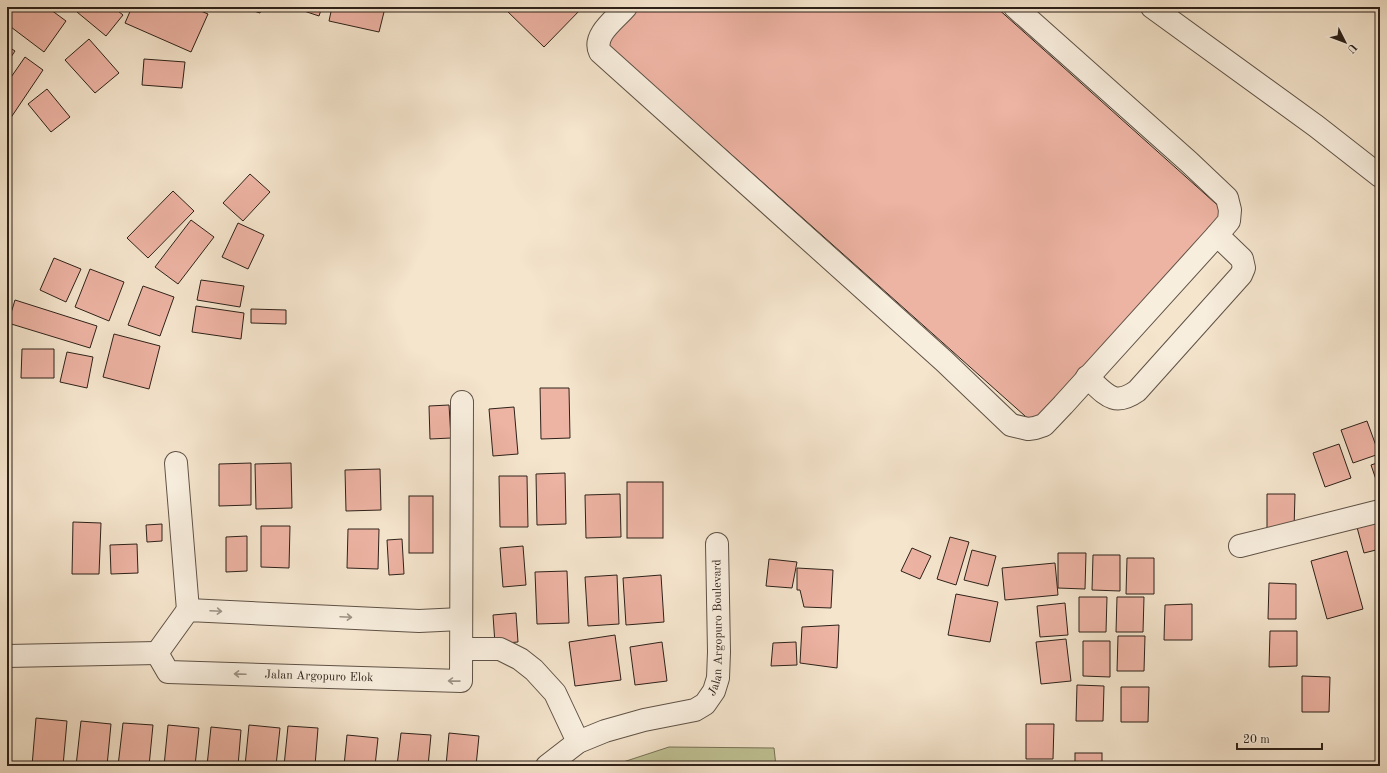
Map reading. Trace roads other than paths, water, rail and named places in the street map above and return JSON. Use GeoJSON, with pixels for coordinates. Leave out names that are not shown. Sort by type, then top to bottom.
{"type":"FeatureCollection","features":[{"type":"Feature","properties":{"kind":"street"},"geometry":{"type":"LineString","coordinates":[[626,7],[601,34],[598,43],[600,52],[944,361],[1011,425],[1028,429],[1044,425],[1217,235],[1229,221],[1230,210],[1227,198],[1189,162],[1015,7]]}},
{"type":"Feature","properties":{"kind":"street"},"geometry":{"type":"LineString","coordinates":[[1152,7],[1316,126],[1380,176]]}},
{"type":"Feature","properties":{"kind":"street"},"geometry":{"type":"LineString","coordinates":[[1087,377],[1109,397],[1115,399],[1130,396],[1137,391],[1241,275],[1244,268],[1242,260],[1217,235]]}},
{"type":"Feature","properties":{"kind":"street","name":"Jalan Argopuro Elok"},"geometry":{"type":"LineString","coordinates":[[156,653],[168,672],[461,682],[462,402]]}},
{"type":"Feature","properties":{"kind":"street"},"geometry":{"type":"LineString","coordinates":[[7,656],[156,653],[188,610],[176,463]]}},
{"type":"Feature","properties":{"kind":"street"},"geometry":{"type":"LineString","coordinates":[[1240,546],[1380,511]]}},
{"type":"Feature","properties":{"kind":"street","name":"Jalan Argopuro Boulevard"},"geometry":{"type":"LineString","coordinates":[[547,766],[578,742],[604,731],[644,720],[695,710],[705,704],[710,698],[718,678],[717,544]]}},
{"type":"Feature","properties":{"kind":"street"},"geometry":{"type":"LineString","coordinates":[[188,610],[419,620],[461,619]]}},
{"type":"Feature","properties":{"kind":"street"},"geometry":{"type":"LineString","coordinates":[[462,649],[500,649],[520,659],[556,693],[578,742]]}}]}
